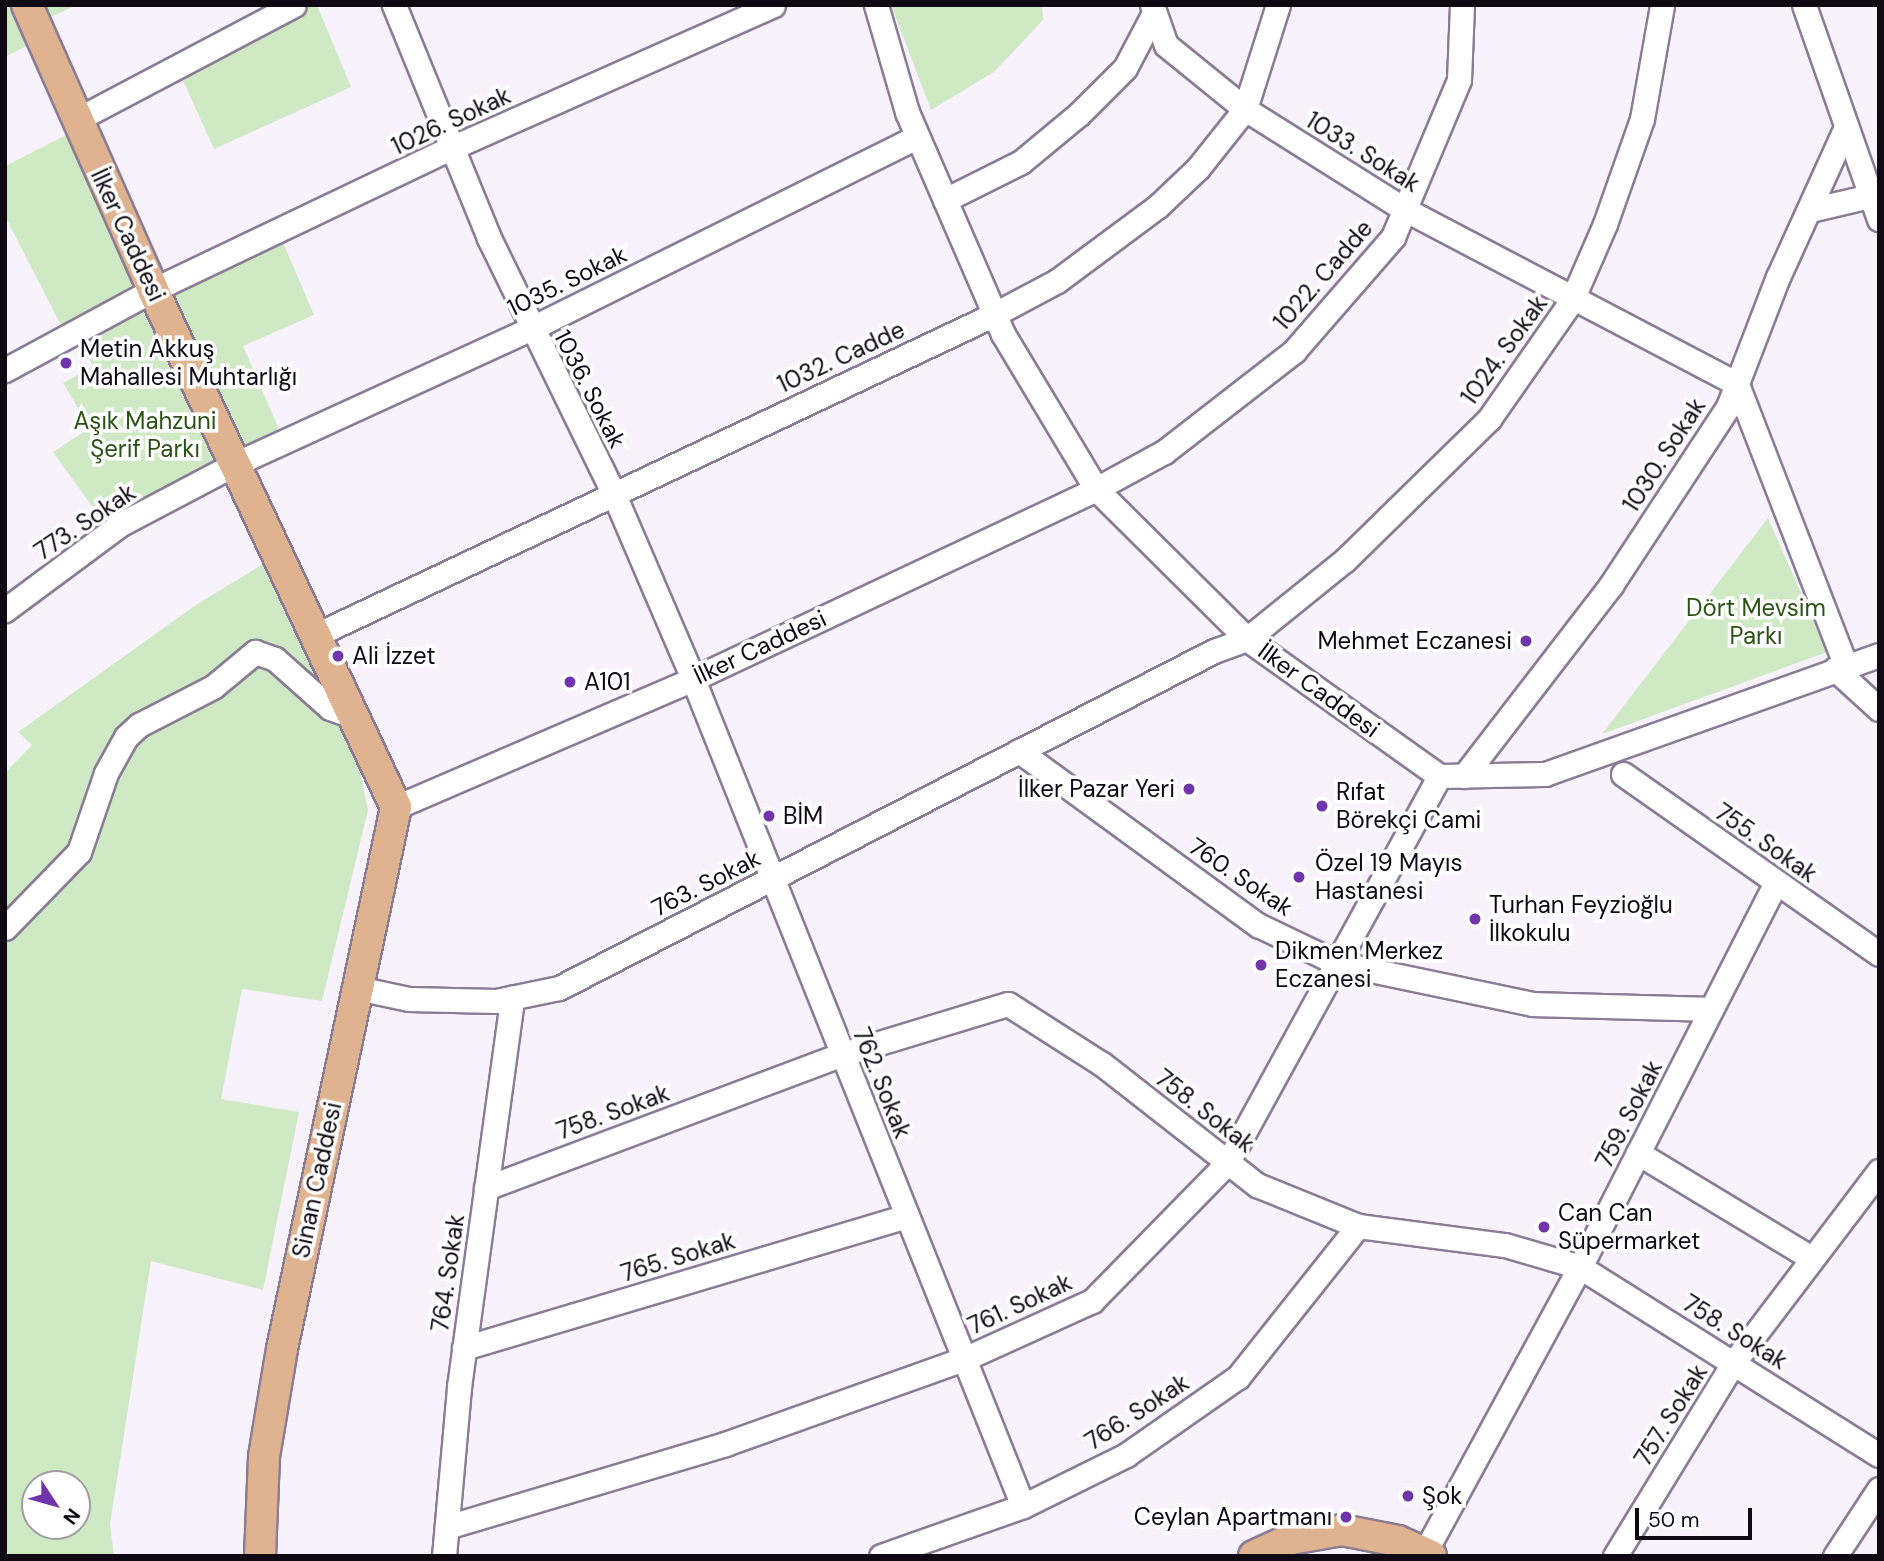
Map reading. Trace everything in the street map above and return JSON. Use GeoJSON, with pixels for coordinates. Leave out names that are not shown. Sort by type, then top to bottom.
{"type":"FeatureCollection","features":[{"type":"Feature","properties":{"kind":"main road","name":"İlker Caddesi"},"geometry":{"type":"LineString","coordinates":[[27,5],[153,290],[396,807]]}},
{"type":"Feature","properties":{"kind":"main road","name":"Sinan Caddesi"},"geometry":{"type":"LineString","coordinates":[[260,1556],[264,1457],[282,1349],[396,807]]}},
{"type":"Feature","properties":{"kind":"main road"},"geometry":{"type":"LineString","coordinates":[[1254,1556],[1291,1539],[1342,1530],[1398,1541],[1428,1554]]}},
{"type":"Feature","properties":{"kind":"street"},"geometry":{"type":"LineString","coordinates":[[76,120],[294,5]]}},
{"type":"Feature","properties":{"kind":"street","name":"1036. Sokak"},"geometry":{"type":"LineString","coordinates":[[394,5],[530,329],[613,492],[693,679]]}},
{"type":"Feature","properties":{"kind":"street","name":"1026. Sokak"},"geometry":{"type":"LineString","coordinates":[[5,370],[153,290],[452,148],[773,5]]}},
{"type":"Feature","properties":{"kind":"street"},"geometry":{"type":"LineString","coordinates":[[876,5],[917,136],[995,314],[1096,489]]}},
{"type":"Feature","properties":{"kind":"street","name":"1032. Cadde"},"geometry":{"type":"LineString","coordinates":[[316,635],[613,492],[995,314],[1057,281],[1158,206],[1198,168],[1245,109],[1278,5]]}},
{"type":"Feature","properties":{"kind":"street","name":"1022. Cadde"},"geometry":{"type":"LineString","coordinates":[[1096,489],[1164,452],[1294,351],[1393,237],[1459,80],[1462,5]]}},
{"type":"Feature","properties":{"kind":"street","name":"1024. Sokak"},"geometry":{"type":"LineString","coordinates":[[1247,639],[1345,560],[1489,419],[1573,301],[1605,224],[1642,118],[1662,5]]}},
{"type":"Feature","properties":{"kind":"street"},"geometry":{"type":"LineString","coordinates":[[1804,5],[1846,127],[1875,195],[1879,219]]}},
{"type":"Feature","properties":{"kind":"street","name":"1033. Sokak"},"geometry":{"type":"LineString","coordinates":[[1153,9],[1167,45],[1245,109],[1404,209],[1573,301],[1737,384]]}},
{"type":"Feature","properties":{"kind":"street","name":"1033. Sokak"},"geometry":{"type":"LineString","coordinates":[[945,200],[1021,162],[1079,114],[1125,68],[1153,9]]}},
{"type":"Feature","properties":{"kind":"street","name":"1030. Sokak"},"geometry":{"type":"LineString","coordinates":[[1464,776],[1611,584],[1728,407],[1778,277],[1846,127]]}},
{"type":"Feature","properties":{"kind":"street","name":"1035. Sokak"},"geometry":{"type":"LineString","coordinates":[[235,464],[530,329],[917,136]]}},
{"type":"Feature","properties":{"kind":"street"},"geometry":{"type":"LineString","coordinates":[[1810,209],[1875,195]]}},
{"type":"Feature","properties":{"kind":"street"},"geometry":{"type":"LineString","coordinates":[[1737,384],[1840,668],[1879,709]]}},
{"type":"Feature","properties":{"kind":"street","name":"773. Sokak"},"geometry":{"type":"LineString","coordinates":[[5,610],[121,524],[235,464]]}},
{"type":"Feature","properties":{"kind":"street","name":"İlker Caddesi"},"geometry":{"type":"LineString","coordinates":[[396,807],[693,679],[1096,489],[1247,639],[1439,776]]}},
{"type":"Feature","properties":{"kind":"street","name":"763. Sokak"},"geometry":{"type":"LineString","coordinates":[[357,988],[409,999],[512,998],[559,988],[1214,650],[1247,639]]}},
{"type":"Feature","properties":{"kind":"street"},"geometry":{"type":"LineString","coordinates":[[5,928],[79,852],[106,773],[126,737],[139,725],[213,687],[255,652],[275,659],[330,708],[355,718]]}},
{"type":"Feature","properties":{"kind":"street"},"geometry":{"type":"LineString","coordinates":[[1439,776],[1545,774],[1879,655]]}},
{"type":"Feature","properties":{"kind":"street","name":"762. Sokak"},"geometry":{"type":"LineString","coordinates":[[693,679],[1023,1506]]}},
{"type":"Feature","properties":{"kind":"street","name":"760. Sokak"},"geometry":{"type":"LineString","coordinates":[[1019,751],[1258,925],[1337,963],[1534,1004],[1712,1009]]}},
{"type":"Feature","properties":{"kind":"street","name":"755. Sokak"},"geometry":{"type":"LineString","coordinates":[[1623,774],[1879,954]]}},
{"type":"Feature","properties":{"kind":"street","name":"761. Sokak"},"geometry":{"type":"LineString","coordinates":[[447,1527],[725,1444],[964,1359],[1092,1301],[1228,1162],[1439,776]]}},
{"type":"Feature","properties":{"kind":"street","name":"759. Sokak"},"geometry":{"type":"LineString","coordinates":[[1428,1554],[1580,1267],[1776,882]]}},
{"type":"Feature","properties":{"kind":"street","name":"764. Sokak"},"geometry":{"type":"LineString","coordinates":[[444,1556],[464,1348],[512,998]]}},
{"type":"Feature","properties":{"kind":"street","name":"758. Sokak"},"geometry":{"type":"LineString","coordinates":[[486,1188],[843,1054],[1008,1004],[1101,1064],[1257,1185],[1359,1226],[1505,1245],[1580,1267],[1879,1455]]}},
{"type":"Feature","properties":{"kind":"street"},"geometry":{"type":"LineString","coordinates":[[1639,1153],[1810,1257]]}},
{"type":"Feature","properties":{"kind":"street","name":"757. Sokak"},"geometry":{"type":"LineString","coordinates":[[1615,1556],[1734,1362],[1810,1257],[1879,1171]]}},
{"type":"Feature","properties":{"kind":"street","name":"765. Sokak"},"geometry":{"type":"LineString","coordinates":[[464,1348],[907,1216]]}},
{"type":"Feature","properties":{"kind":"street","name":"766. Sokak"},"geometry":{"type":"LineString","coordinates":[[881,1556],[1023,1506],[1126,1455],[1238,1377],[1359,1226]]}},
{"type":"Feature","properties":{"kind":"street"},"geometry":{"type":"LineString","coordinates":[[1835,1556],[1879,1489]]}},
{"type":"Feature","properties":{"kind":"green space"},"geometry":{"type":"Polygon","coordinates":[[[5,5],[77,5],[35,24],[41,39],[5,57],[5,5]]]}},
{"type":"Feature","properties":{"kind":"green space"},"geometry":{"type":"Polygon","coordinates":[[[294,5],[317,5],[351,87],[214,149],[177,67],[294,5]]]}},
{"type":"Feature","properties":{"kind":"green space"},"geometry":{"type":"Polygon","coordinates":[[[891,5],[1042,5],[1043,20],[994,72],[931,110],[891,5]]]}},
{"type":"Feature","properties":{"kind":"green space"},"geometry":{"type":"Polygon","coordinates":[[[80,128],[153,290],[67,337],[5,216],[5,166],[80,128]]]}},
{"type":"Feature","properties":{"kind":"green space"},"geometry":{"type":"Polygon","coordinates":[[[278,231],[314,315],[243,346],[284,441],[235,464],[153,290],[278,231]]]}},
{"type":"Feature","properties":{"kind":"green space","name":"Aşık Mahzuni Şerif Parkı"},"geometry":{"type":"Polygon","coordinates":[[[150,309],[217,460],[102,520],[53,452],[90,428],[63,383],[93,366],[80,343],[150,309]]]}},
{"type":"Feature","properties":{"kind":"green space","name":"Dört Mevsim Parkı"},"geometry":{"type":"Polygon","coordinates":[[[1768,518],[1827,652],[1602,734],[1768,518]]]}},
{"type":"Feature","properties":{"kind":"green space"},"geometry":{"type":"Polygon","coordinates":[[[266,562],[358,762],[368,810],[322,1001],[242,989],[221,1099],[299,1112],[263,1290],[151,1261],[110,1524],[114,1556],[5,1556],[5,773],[32,745],[18,732],[196,605],[266,562]]]}},
{"type":"Feature","properties":{"kind":"place","name":"Metin Akkuş Mahallesi Muhtarlığı"},"geometry":{"type":"Point","coordinates":[66,363]}},
{"type":"Feature","properties":{"kind":"place","name":"Mehmet Eczanesi"},"geometry":{"type":"Point","coordinates":[1526,641]}},
{"type":"Feature","properties":{"kind":"place","name":"Ali İzzet"},"geometry":{"type":"Point","coordinates":[338,656]}},
{"type":"Feature","properties":{"kind":"place","name":"A101"},"geometry":{"type":"Point","coordinates":[570,682]}},
{"type":"Feature","properties":{"kind":"place","name":"İlker Pazar Yeri"},"geometry":{"type":"Point","coordinates":[1189,789]}},
{"type":"Feature","properties":{"kind":"place","name":"Rıfat Börekçi Cami"},"geometry":{"type":"Point","coordinates":[1322,806]}},
{"type":"Feature","properties":{"kind":"place","name":"BİM"},"geometry":{"type":"Point","coordinates":[769,816]}},
{"type":"Feature","properties":{"kind":"place","name":"Özel 19 Mayıs Hastanesi"},"geometry":{"type":"Point","coordinates":[1299,877]}},
{"type":"Feature","properties":{"kind":"place","name":"Turhan Feyzioğlu İlkokulu"},"geometry":{"type":"Point","coordinates":[1475,919]}},
{"type":"Feature","properties":{"kind":"place","name":"Dikmen Merkez Eczanesi"},"geometry":{"type":"Point","coordinates":[1261,965]}},
{"type":"Feature","properties":{"kind":"place","name":"Can Can Süpermarket"},"geometry":{"type":"Point","coordinates":[1544,1227]}},
{"type":"Feature","properties":{"kind":"place","name":"Şok"},"geometry":{"type":"Point","coordinates":[1408,1496]}},
{"type":"Feature","properties":{"kind":"place","name":"Ceylan Apartmanı"},"geometry":{"type":"Point","coordinates":[1346,1517]}}]}
